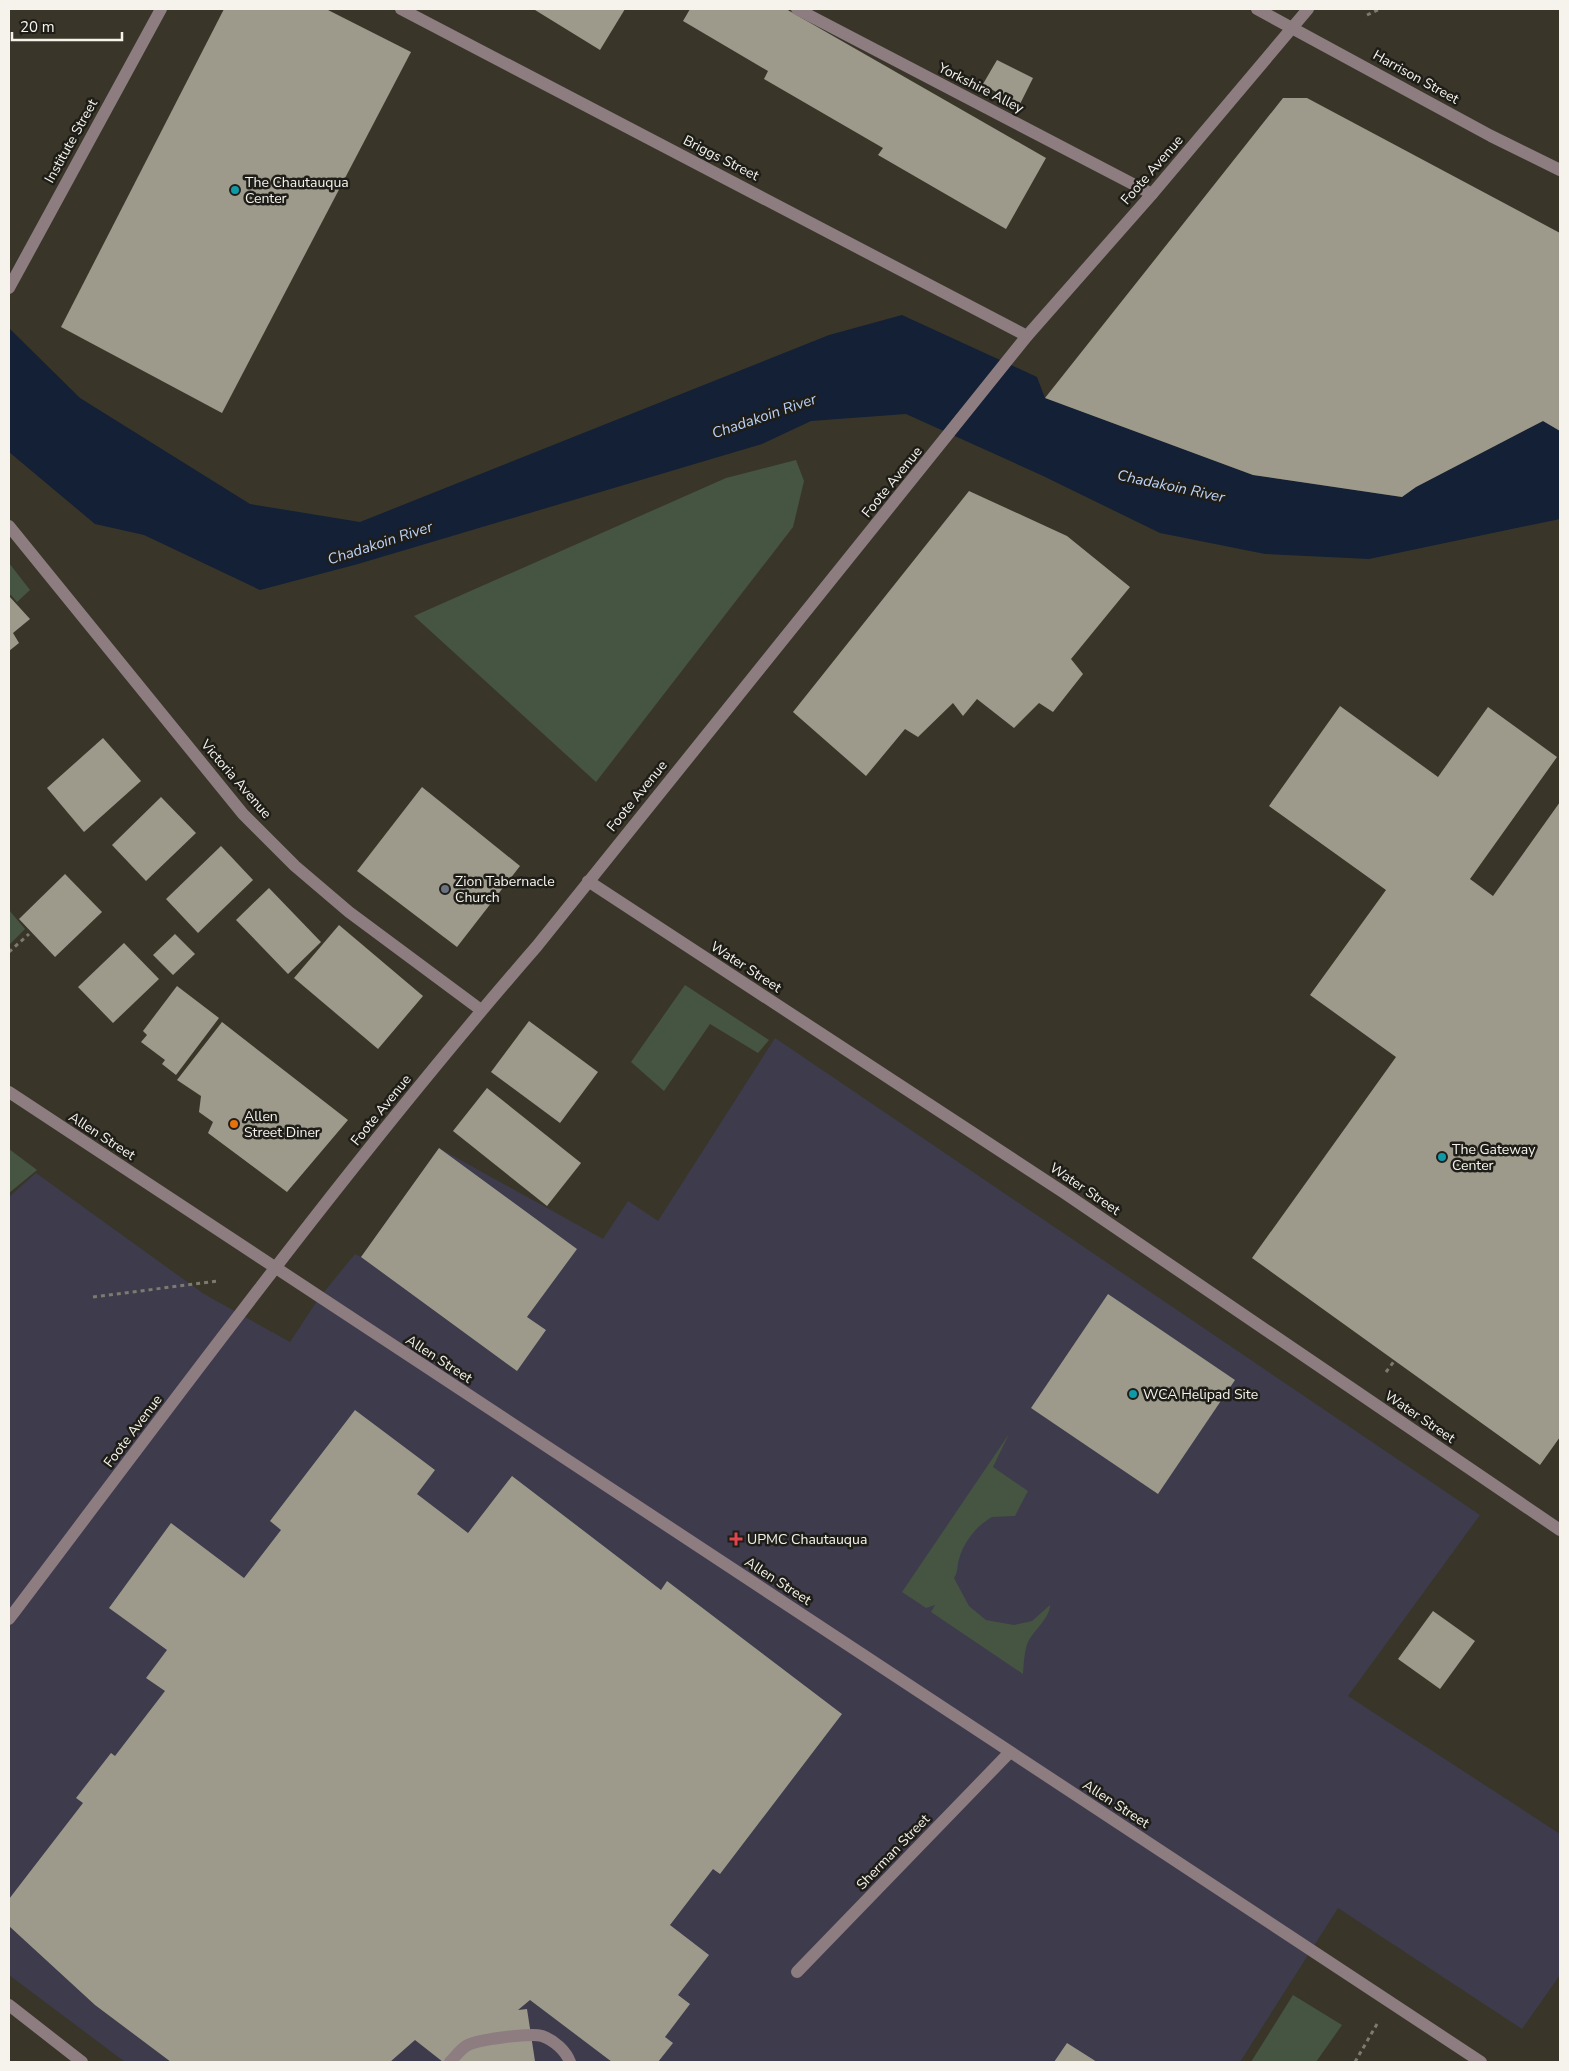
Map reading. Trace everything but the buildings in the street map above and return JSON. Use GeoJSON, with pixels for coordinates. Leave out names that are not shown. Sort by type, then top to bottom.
{"type":"FeatureCollection","features":[{"type":"Feature","properties":{"kind":"street","name":"Institute Street"},"geometry":{"type":"LineString","coordinates":[[9,288],[161,9]]}},
{"type":"Feature","properties":{"kind":"street","name":"Briggs Street"},"geometry":{"type":"LineString","coordinates":[[401,9],[1027,336]]}},
{"type":"Feature","properties":{"kind":"street","name":"Yorkshire Alley"},"geometry":{"type":"LineString","coordinates":[[797,9],[1152,194]]}},
{"type":"Feature","properties":{"kind":"street","name":"Harrison Street"},"geometry":{"type":"LineString","coordinates":[[1257,9],[1294,27],[1491,136],[1560,170]]}},
{"type":"Feature","properties":{"kind":"street","name":"Foote Avenue"},"geometry":{"type":"LineString","coordinates":[[9,1619],[339,1185],[482,1010],[537,946],[932,456],[1011,355],[1152,194],[1308,9]]}},
{"type":"Feature","properties":{"kind":"street","name":"Victoria Avenue"},"geometry":{"type":"LineString","coordinates":[[9,526],[243,814],[294,866],[349,912],[482,1010]]}},
{"type":"Feature","properties":{"kind":"street","name":"Water Street"},"geometry":{"type":"LineString","coordinates":[[588,881],[1063,1192],[1560,1530]]}},
{"type":"Feature","properties":{"kind":"street","name":"Allen Street"},"geometry":{"type":"LineString","coordinates":[[9,1092],[1480,2062]]}},
{"type":"Feature","properties":{"kind":"street","name":"Sherman Street"},"geometry":{"type":"LineString","coordinates":[[797,1972],[1010,1752]]}},
{"type":"Feature","properties":{"kind":"street"},"geometry":{"type":"LineString","coordinates":[[9,2006],[82,2062]]}},
{"type":"Feature","properties":{"kind":"street"},"geometry":{"type":"LineString","coordinates":[[450,2062],[467,2045],[479,2041],[542,2036],[558,2046],[567,2055],[570,2062]]}},
{"type":"Feature","properties":{"kind":"path"},"geometry":{"type":"LineString","coordinates":[[1367,15],[1380,9]]}},
{"type":"Feature","properties":{"kind":"path"},"geometry":{"type":"LineString","coordinates":[[9,952],[29,934]]}},
{"type":"Feature","properties":{"kind":"path"},"geometry":{"type":"LineString","coordinates":[[92,1297],[218,1281]]}},
{"type":"Feature","properties":{"kind":"path"},"geometry":{"type":"LineString","coordinates":[[1386,1372],[1395,1360]]}},
{"type":"Feature","properties":{"kind":"path"},"geometry":{"type":"LineString","coordinates":[[1355,2062],[1377,2024]]}},
{"type":"Feature","properties":{"kind":"shaded area","name":"UPMC Chautauqua"},"geometry":{"type":"Polygon","coordinates":[[[775,1038],[1480,1515],[1348,1696],[1560,1834],[1560,1975],[1522,2029],[1338,1908],[1240,2062],[125,2062],[9,1975],[9,1197],[36,1173],[204,1294],[290,1342],[319,1298],[355,1254],[361,1257],[439,1148],[603,1239],[628,1201],[658,1221],[775,1038]]]}},
{"type":"Feature","properties":{"kind":"green space"},"geometry":{"type":"Polygon","coordinates":[[[796,460],[804,481],[793,527],[596,782],[414,616],[726,478],[796,460]]]}},
{"type":"Feature","properties":{"kind":"green space"},"geometry":{"type":"Polygon","coordinates":[[[9,563],[30,590],[17,602],[11,595],[9,596],[9,563]]]}},
{"type":"Feature","properties":{"kind":"green space"},"geometry":{"type":"Polygon","coordinates":[[[9,910],[25,929],[9,945],[9,910]]]}},
{"type":"Feature","properties":{"kind":"green space"},"geometry":{"type":"Polygon","coordinates":[[[685,985],[769,1040],[758,1053],[710,1024],[664,1091],[631,1062],[685,985]]]}},
{"type":"Feature","properties":{"kind":"green space"},"geometry":{"type":"Polygon","coordinates":[[[9,1149],[37,1170],[9,1193],[9,1149]]]}},
{"type":"Feature","properties":{"kind":"green space"},"geometry":{"type":"Polygon","coordinates":[[[1009,1434],[993,1467],[1028,1491],[1015,1516],[992,1517],[971,1535],[961,1553],[954,1578],[969,1606],[986,1620],[1014,1625],[1032,1621],[1050,1605],[1045,1619],[1028,1642],[1023,1674],[931,1612],[935,1605],[926,1608],[902,1592],[1009,1434]]]}},
{"type":"Feature","properties":{"kind":"green space"},"geometry":{"type":"Polygon","coordinates":[[[1293,1995],[1342,2025],[1316,2062],[1251,2062],[1293,1995]]]}},
{"type":"Feature","properties":{"kind":"water","name":"Chadakoin River"},"geometry":{"type":"Polygon","coordinates":[[[902,315],[1037,377],[1045,398],[1253,475],[1402,497],[1416,487],[1543,421],[1560,431],[1560,519],[1369,559],[1265,554],[1160,533],[1041,475],[906,414],[811,421],[762,444],[358,564],[260,590],[144,535],[95,524],[9,452],[9,328],[80,398],[250,504],[360,522],[829,335],[902,315]]]}},
{"type":"Feature","properties":{"kind":"place","name":"The Chautauqua Center"},"geometry":{"type":"Point","coordinates":[235,190]}},
{"type":"Feature","properties":{"kind":"place","name":"Zion Tabernacle Church"},"geometry":{"type":"Point","coordinates":[445,889]}},
{"type":"Feature","properties":{"kind":"place","name":"Allen Street Diner"},"geometry":{"type":"Point","coordinates":[234,1124]}},
{"type":"Feature","properties":{"kind":"place","name":"The Gateway Center"},"geometry":{"type":"Point","coordinates":[1442,1157]}},
{"type":"Feature","properties":{"kind":"place","name":"WCA Helipad Site"},"geometry":{"type":"Point","coordinates":[1133,1394]}},
{"type":"Feature","properties":{"kind":"place","name":"UPMC Chautauqua"},"geometry":{"type":"Point","coordinates":[736,1539]}}]}
